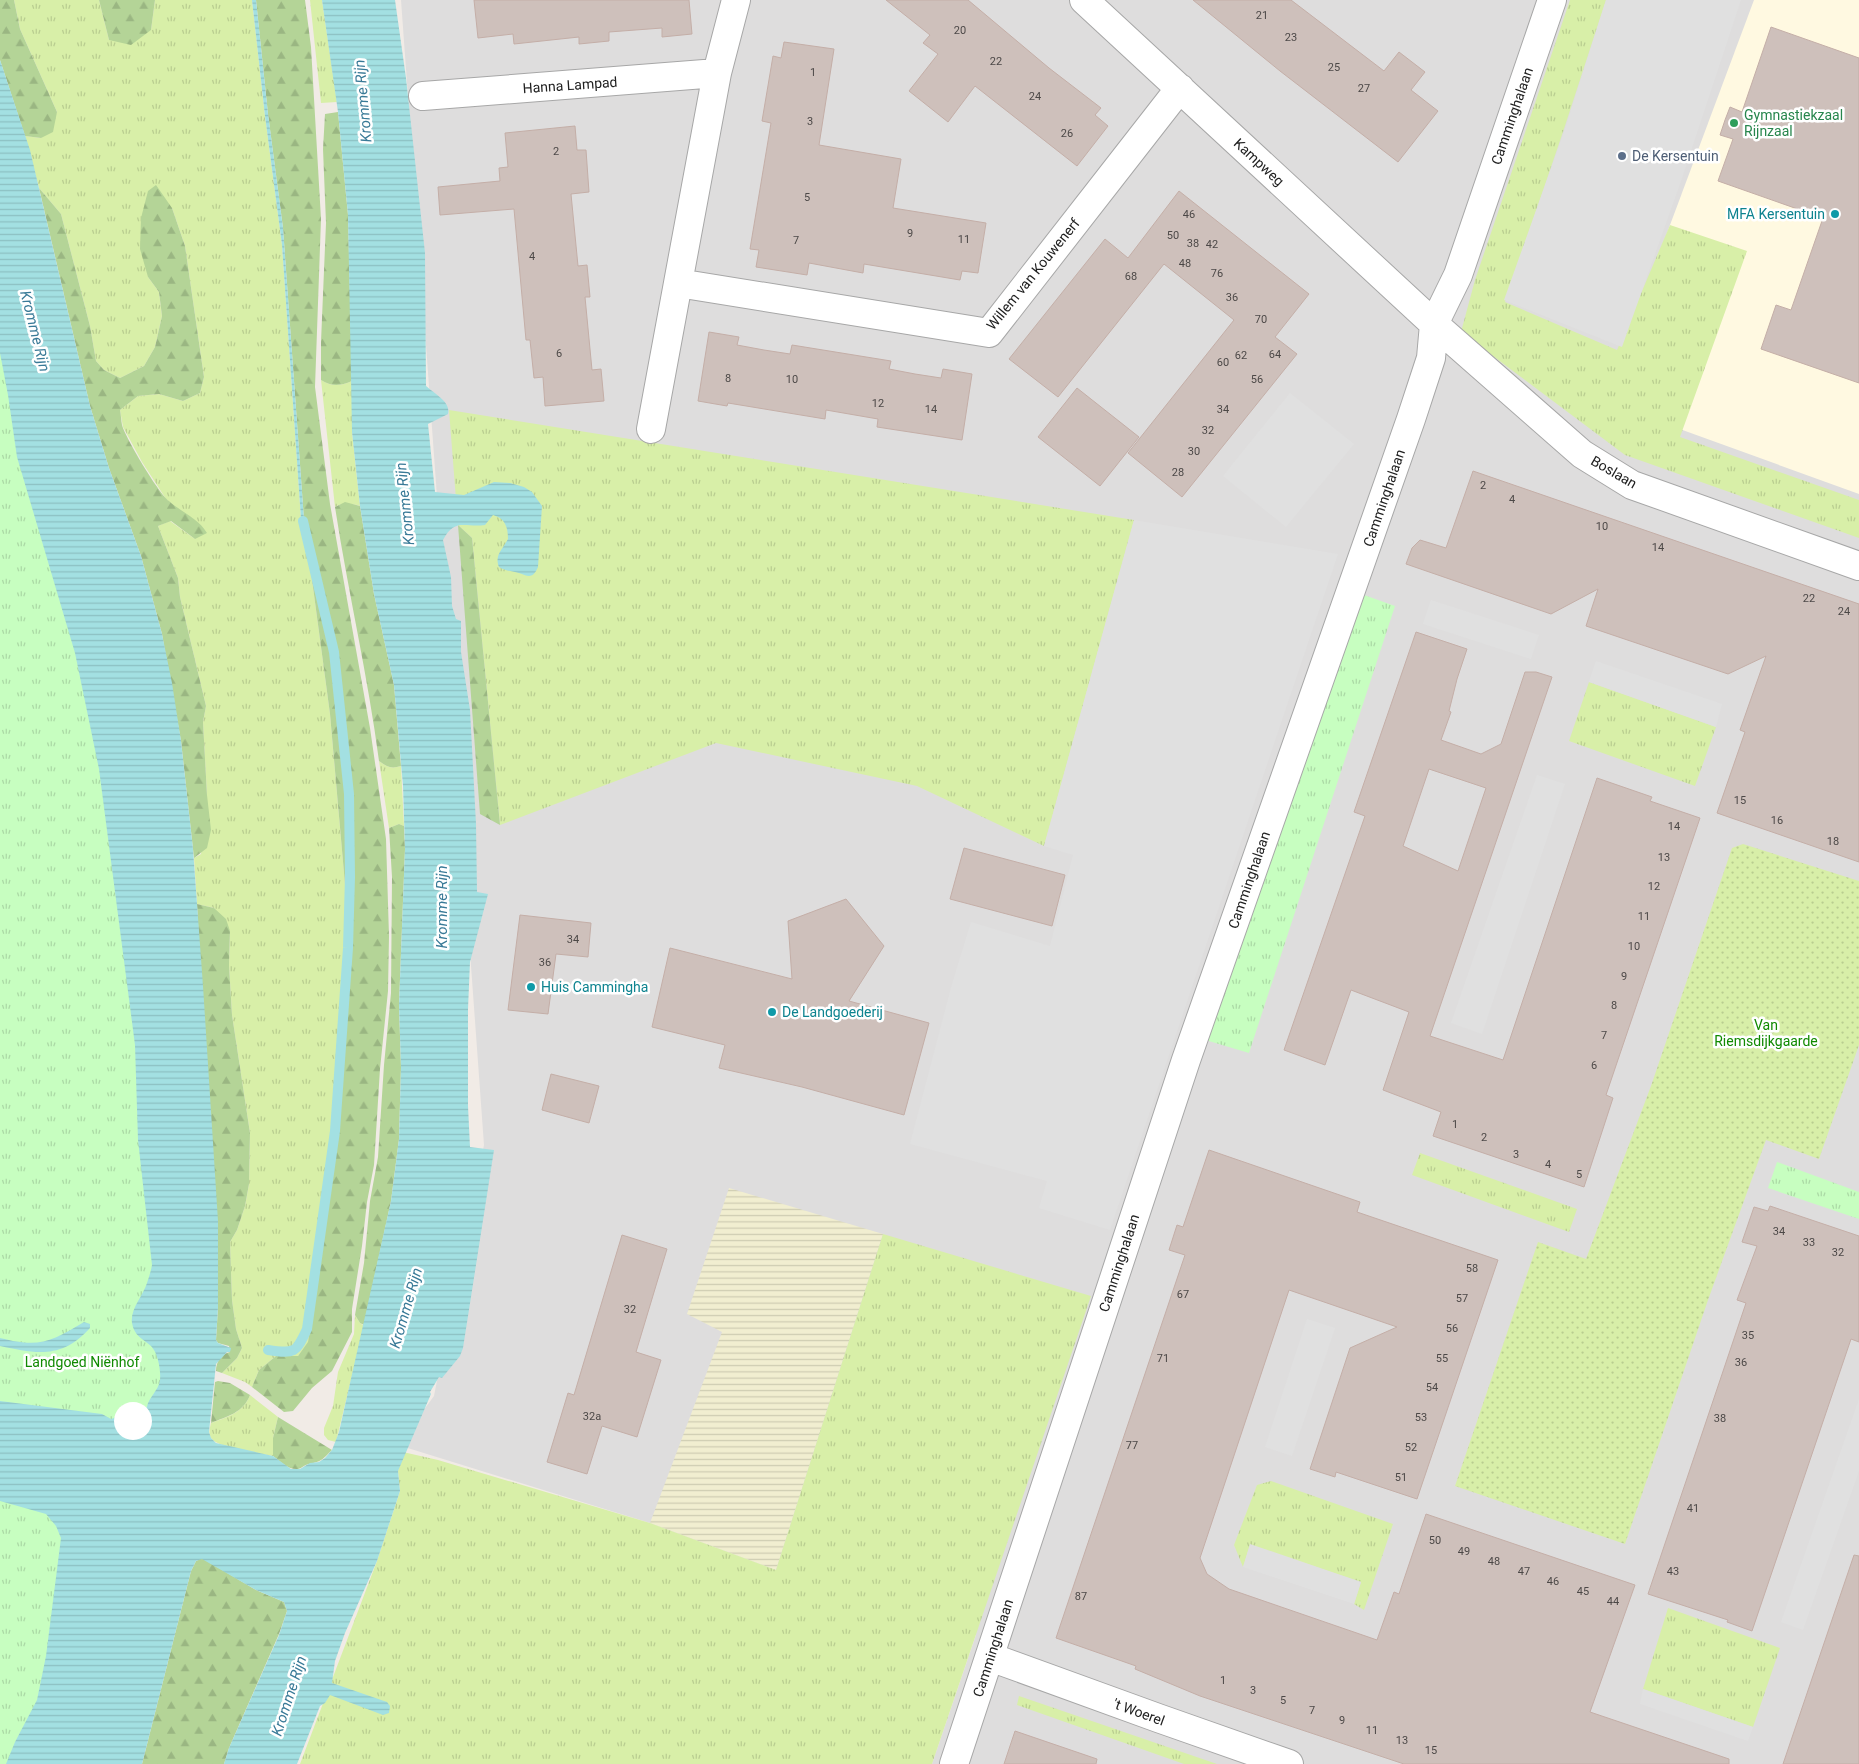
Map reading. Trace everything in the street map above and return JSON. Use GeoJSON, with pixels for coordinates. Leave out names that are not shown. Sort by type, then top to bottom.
{"type":"FeatureCollection","features":[{"type":"Feature","properties":{"kind":"street"},"geometry":{"type":"LineString","coordinates":[[651,429],[717,73],[736,0]]}},
{"type":"Feature","properties":{"kind":"street","name":"Kampweg"},"geometry":{"type":"LineString","coordinates":[[1084,0],[1434,324]]}},
{"type":"Feature","properties":{"kind":"street","name":"Camminghalaan"},"geometry":{"type":"LineString","coordinates":[[954,1764],[1186,1060],[1417,402],[1431,358],[1434,324],[1458,275],[1552,0]]}},
{"type":"Feature","properties":{"kind":"street","name":"Hanna Lampad"},"geometry":{"type":"LineString","coordinates":[[423,96],[717,73]]}},
{"type":"Feature","properties":{"kind":"street","name":"Willem van Kouwenerf"},"geometry":{"type":"LineString","coordinates":[[678,283],[989,333],[1180,88]]}},
{"type":"Feature","properties":{"kind":"street","name":"Boslaan"},"geometry":{"type":"LineString","coordinates":[[1434,324],[1582,454],[1632,485],[1859,566]]}},
{"type":"Feature","properties":{"kind":"street","name":"'t Woerel"},"geometry":{"type":"LineString","coordinates":[[990,1656],[1289,1764]]}},
{"type":"Feature","properties":{"kind":"shaded area"},"geometry":{"type":"Polygon","coordinates":[[[401,0],[1859,0],[1859,1764],[932,1764],[976,1635],[776,1570],[650,1523],[398,1445],[434,1396],[484,1145],[401,0]]]}},
{"type":"Feature","properties":{"kind":"shaded area","name":"De Kersentuin"},"geometry":{"type":"Polygon","coordinates":[[[1606,0],[1741,0],[1681,181],[1622,347],[1504,300],[1564,132],[1606,0]]]}},
{"type":"Feature","properties":{"kind":"shaded area"},"geometry":{"type":"Polygon","coordinates":[[[1754,0],[1859,0],[1859,494],[1641,415],[1623,351],[1754,0]]]}},
{"type":"Feature","properties":{"kind":"shaded area"},"geometry":{"type":"Polygon","coordinates":[[[1290,393],[1354,444],[1286,527],[1223,476],[1290,393]]]}},
{"type":"Feature","properties":{"kind":"shaded area"},"geometry":{"type":"Polygon","coordinates":[[[1134,520],[1338,554],[1110,1230],[1039,1208],[1047,1181],[910,1144],[952,984],[971,922],[1050,946],[1073,855],[1044,846],[1134,520]]]}},
{"type":"Feature","properties":{"kind":"shaded area"},"geometry":{"type":"Polygon","coordinates":[[[1431,600],[1539,635],[1531,659],[1423,624],[1431,600]]]}},
{"type":"Feature","properties":{"kind":"shaded area"},"geometry":{"type":"Polygon","coordinates":[[[1596,661],[1722,704],[1716,727],[1589,682],[1596,661]]]}},
{"type":"Feature","properties":{"kind":"shaded area"},"geometry":{"type":"Polygon","coordinates":[[[1537,775],[1565,784],[1482,1034],[1451,1023],[1537,775]]]}},
{"type":"Feature","properties":{"kind":"shaded area"},"geometry":{"type":"Polygon","coordinates":[[[729,1188],[883,1234],[776,1570],[650,1523],[722,1332],[687,1314],[729,1188]]]}},
{"type":"Feature","properties":{"kind":"shaded area"},"geometry":{"type":"Polygon","coordinates":[[[1307,1319],[1335,1328],[1292,1456],[1265,1447],[1307,1319]]]}},
{"type":"Feature","properties":{"kind":"shaded area"},"geometry":{"type":"Polygon","coordinates":[[[1859,1399],[1859,1471],[1803,1630],[1781,1622],[1859,1399]]]}},
{"type":"Feature","properties":{"kind":"shaded area"},"geometry":{"type":"Polygon","coordinates":[[[1250,1544],[1361,1582],[1354,1604],[1243,1567],[1250,1544]]]}},
{"type":"Feature","properties":{"kind":"shaded area"},"geometry":{"type":"Polygon","coordinates":[[[1643,1689],[1753,1727],[1748,1741],[1640,1704],[1643,1689]]]}},
{"type":"Feature","properties":{"kind":"green space"},"geometry":{"type":"Polygon","coordinates":[[[0,0],[14,0],[20,29],[57,112],[53,132],[41,138],[25,136],[0,60],[0,0]]]}},
{"type":"Feature","properties":{"kind":"green space"},"geometry":{"type":"Polygon","coordinates":[[[14,0],[99,0],[109,40],[151,30],[155,0],[252,0],[282,245],[301,519],[304,520],[330,714],[350,941],[341,1063],[321,1255],[308,1343],[298,1356],[276,1356],[259,1370],[252,1387],[245,1382],[222,1373],[237,1358],[242,1348],[236,1329],[232,1300],[230,1242],[237,1230],[245,1206],[249,1184],[250,1133],[232,1015],[229,965],[230,931],[214,908],[197,904],[194,858],[201,854],[207,795],[203,722],[206,706],[180,597],[178,578],[158,526],[170,521],[195,539],[181,512],[166,499],[142,462],[123,427],[120,410],[138,396],[159,394],[183,401],[200,393],[204,377],[185,246],[172,208],[148,277],[159,292],[162,316],[155,347],[144,366],[120,378],[104,370],[96,361],[90,326],[61,214],[39,188],[25,136],[41,138],[57,112],[20,29],[14,0]]]}},
{"type":"Feature","properties":{"kind":"green space"},"geometry":{"type":"Polygon","coordinates":[[[99,0],[155,0],[151,30],[131,45],[109,40],[99,0]]]}},
{"type":"Feature","properties":{"kind":"green space"},"geometry":{"type":"Polygon","coordinates":[[[256,0],[305,0],[311,47],[321,219],[315,387],[330,504],[370,728],[386,839],[389,936],[388,991],[380,1069],[374,1165],[352,1309],[352,1332],[332,1371],[312,1388],[293,1411],[284,1412],[252,1387],[259,1370],[276,1356],[298,1356],[308,1342],[321,1255],[341,1063],[350,941],[330,714],[304,520],[283,228],[256,0]]]}},
{"type":"Feature","properties":{"kind":"green space"},"geometry":{"type":"Polygon","coordinates":[[[310,0],[322,0],[337,102],[321,103],[310,0]]]}},
{"type":"Feature","properties":{"kind":"green space"},"geometry":{"type":"Polygon","coordinates":[[[1570,0],[1606,0],[1505,302],[1617,350],[1670,225],[1747,251],[1680,437],[1859,500],[1859,538],[1625,455],[1461,332],[1475,280],[1570,0]]]}},
{"type":"Feature","properties":{"kind":"green space"},"geometry":{"type":"Polygon","coordinates":[[[338,112],[348,215],[352,381],[336,385],[321,380],[321,342],[326,223],[323,149],[325,114],[338,112]]]}},
{"type":"Feature","properties":{"kind":"green space"},"geometry":{"type":"Polygon","coordinates":[[[156,185],[172,208],[185,246],[204,377],[200,393],[183,401],[159,394],[138,396],[120,410],[124,431],[158,488],[169,501],[195,520],[207,533],[195,539],[171,521],[158,526],[178,578],[180,597],[206,706],[203,722],[211,830],[207,848],[194,858],[181,741],[162,634],[141,556],[109,468],[90,406],[39,188],[61,214],[90,326],[96,361],[104,370],[120,378],[144,366],[155,347],[162,316],[159,292],[148,277],[140,249],[141,218],[148,191],[156,185]]]}},
{"type":"Feature","properties":{"kind":"green space","name":"Landgoed Niënhof"},"geometry":{"type":"Polygon","coordinates":[[[0,202],[119,617],[165,1375],[16,1764],[0,1764],[0,202]]]}},
{"type":"Feature","properties":{"kind":"green space"},"geometry":{"type":"Polygon","coordinates":[[[321,380],[336,385],[352,381],[352,432],[360,506],[344,504],[335,507],[321,380]]]}},
{"type":"Feature","properties":{"kind":"green space"},"geometry":{"type":"Polygon","coordinates":[[[449,410],[1134,520],[1044,846],[917,786],[716,743],[500,825],[472,538],[458,525],[449,410]]]}},
{"type":"Feature","properties":{"kind":"green space"},"geometry":{"type":"Polygon","coordinates":[[[345,502],[360,506],[374,594],[394,685],[401,766],[398,767],[389,767],[379,761],[335,507],[345,502]]]}},
{"type":"Feature","properties":{"kind":"green space"},"geometry":{"type":"Polygon","coordinates":[[[458,525],[472,538],[500,825],[480,814],[458,525]]]}},
{"type":"Feature","properties":{"kind":"green space"},"geometry":{"type":"Polygon","coordinates":[[[1350,590],[1395,606],[1249,1053],[1202,1039],[1350,590]]]}},
{"type":"Feature","properties":{"kind":"green space"},"geometry":{"type":"Polygon","coordinates":[[[1589,682],[1716,727],[1695,786],[1569,741],[1589,682]]]}},
{"type":"Feature","properties":{"kind":"green space"},"geometry":{"type":"Polygon","coordinates":[[[379,761],[389,767],[401,766],[404,826],[399,824],[389,828],[379,761]]]}},
{"type":"Feature","properties":{"kind":"green space"},"geometry":{"type":"Polygon","coordinates":[[[399,824],[404,826],[405,849],[399,1005],[401,1067],[399,1139],[391,1201],[364,1325],[360,1323],[355,1315],[364,1263],[370,1201],[378,1157],[391,993],[392,877],[389,828],[399,824]]]}},
{"type":"Feature","properties":{"kind":"green space","name":"Van Riemsdijkgaarde"},"geometry":{"type":"Polygon","coordinates":[[[1743,844],[1859,881],[1859,1045],[1819,1159],[1766,1140],[1708,1300],[1625,1544],[1455,1486],[1538,1242],[1586,1259],[1651,1086],[1732,848],[1743,844]]]}},
{"type":"Feature","properties":{"kind":"green space"},"geometry":{"type":"Polygon","coordinates":[[[197,904],[214,908],[226,919],[230,931],[229,965],[232,1015],[250,1133],[249,1184],[245,1206],[237,1230],[230,1242],[232,1300],[236,1329],[242,1348],[237,1358],[222,1373],[216,1371],[217,1365],[222,1357],[230,1352],[229,1346],[218,1343],[216,1340],[218,1307],[197,904]]]}},
{"type":"Feature","properties":{"kind":"green space"},"geometry":{"type":"Polygon","coordinates":[[[1420,1153],[1577,1209],[1569,1232],[1412,1175],[1420,1153]]]}},
{"type":"Feature","properties":{"kind":"green space"},"geometry":{"type":"Polygon","coordinates":[[[1777,1162],[1859,1192],[1859,1219],[1768,1188],[1777,1162]]]}},
{"type":"Feature","properties":{"kind":"green space"},"geometry":{"type":"Polygon","coordinates":[[[883,1234],[1091,1296],[932,1764],[300,1764],[377,1561],[400,1491],[398,1471],[403,1452],[438,1460],[650,1523],[776,1570],[883,1234]]]}},
{"type":"Feature","properties":{"kind":"green space"},"geometry":{"type":"Polygon","coordinates":[[[355,1315],[364,1326],[336,1442],[328,1440],[324,1435],[324,1428],[333,1406],[338,1372],[354,1334],[355,1315]]]}},
{"type":"Feature","properties":{"kind":"green space"},"geometry":{"type":"Polygon","coordinates":[[[215,1382],[230,1383],[250,1395],[239,1410],[211,1423],[215,1382]]]}},
{"type":"Feature","properties":{"kind":"green space"},"geometry":{"type":"Polygon","coordinates":[[[250,1395],[278,1417],[273,1438],[273,1456],[222,1445],[215,1442],[210,1436],[211,1423],[239,1410],[250,1395]]]}},
{"type":"Feature","properties":{"kind":"green space"},"geometry":{"type":"Polygon","coordinates":[[[278,1417],[332,1450],[322,1460],[298,1469],[284,1465],[273,1456],[273,1438],[278,1417]]]}},
{"type":"Feature","properties":{"kind":"green space"},"geometry":{"type":"Polygon","coordinates":[[[1271,1481],[1393,1524],[1364,1610],[1354,1604],[1361,1582],[1250,1545],[1243,1567],[1234,1545],[1257,1485],[1271,1481]]]}},
{"type":"Feature","properties":{"kind":"green space"},"geometry":{"type":"Polygon","coordinates":[[[202,1558],[256,1590],[284,1602],[287,1611],[224,1764],[142,1764],[191,1571],[196,1561],[202,1558]]]}},
{"type":"Feature","properties":{"kind":"green space"},"geometry":{"type":"Polygon","coordinates":[[[1668,1608],[1780,1648],[1753,1727],[1643,1689],[1668,1608]]]}},
{"type":"Feature","properties":{"kind":"green space"},"geometry":{"type":"Polygon","coordinates":[[[1019,1696],[1217,1764],[1184,1764],[1017,1705],[1019,1696]]]}},
{"type":"Feature","properties":{"kind":"water"},"geometry":{"type":"Polygon","coordinates":[[[252,0],[256,0],[283,228],[303,521],[301,519],[282,245],[252,0]]]}},
{"type":"Feature","properties":{"kind":"water","name":"Kromme Rijn"},"geometry":{"type":"Polygon","coordinates":[[[322,0],[395,0],[406,78],[425,253],[426,386],[442,398],[448,410],[448,414],[428,424],[435,492],[464,495],[494,482],[510,483],[524,487],[532,492],[542,506],[538,567],[531,576],[499,567],[498,556],[508,539],[508,535],[505,524],[497,516],[493,515],[485,525],[456,526],[447,533],[443,540],[451,577],[452,606],[456,619],[461,621],[461,652],[470,710],[476,824],[477,892],[488,894],[470,962],[468,1106],[470,1147],[494,1150],[463,1348],[460,1356],[442,1378],[439,1377],[430,1392],[431,1394],[398,1471],[400,1491],[377,1561],[345,1633],[335,1661],[332,1683],[387,1702],[390,1706],[389,1713],[383,1715],[330,1695],[325,1703],[320,1706],[297,1764],[224,1764],[229,1748],[279,1635],[287,1611],[284,1602],[256,1590],[202,1559],[196,1561],[191,1571],[142,1764],[6,1764],[37,1700],[46,1656],[61,1538],[56,1526],[46,1514],[0,1501],[0,1401],[102,1414],[111,1419],[147,1407],[159,1384],[160,1376],[156,1353],[137,1334],[132,1323],[133,1313],[145,1288],[152,1265],[138,1140],[135,1045],[99,769],[75,653],[17,457],[0,353],[0,60],[30,150],[90,406],[109,468],[141,556],[162,634],[181,741],[193,849],[218,1221],[216,1340],[218,1343],[231,1348],[230,1352],[227,1352],[216,1364],[209,1432],[211,1438],[216,1443],[273,1456],[291,1469],[300,1469],[325,1458],[332,1450],[339,1432],[391,1201],[399,1139],[401,1067],[399,1005],[405,849],[403,786],[394,685],[374,594],[360,506],[352,432],[348,215],[338,112],[322,0]]]}},
{"type":"Feature","properties":{"kind":"water"},"geometry":{"type":"Polygon","coordinates":[[[84,1322],[90,1324],[90,1328],[80,1338],[59,1349],[37,1352],[0,1346],[0,1338],[35,1343],[53,1338],[84,1322]]]}},
{"type":"Feature","properties":{"kind":"pier"},"geometry":{"type":"Polygon","coordinates":[[[133,1402],[147,1407],[152,1421],[147,1435],[133,1440],[119,1435],[114,1421],[119,1407],[133,1402]]]}},
{"type":"Feature","properties":{"kind":"building"},"geometry":{"type":"Polygon","coordinates":[[[474,0],[689,0],[692,34],[662,37],[662,28],[609,32],[609,41],[579,44],[579,37],[514,44],[513,34],[478,38],[474,0]]]}},
{"type":"Feature","properties":{"kind":"building"},"geometry":{"type":"Polygon","coordinates":[[[886,0],[968,0],[1049,68],[1101,108],[1095,115],[1108,126],[1077,166],[975,86],[948,122],[909,91],[938,54],[923,43],[930,35],[886,0]]]}},
{"type":"Feature","properties":{"kind":"building"},"geometry":{"type":"Polygon","coordinates":[[[1193,0],[1291,0],[1384,71],[1399,52],[1425,72],[1411,90],[1438,111],[1398,162],[1280,71],[1193,0]]]}},
{"type":"Feature","properties":{"kind":"building"},"geometry":{"type":"Polygon","coordinates":[[[1771,27],[1859,58],[1859,383],[1761,349],[1776,305],[1791,310],[1823,218],[1718,181],[1733,139],[1720,135],[1725,120],[1730,107],[1742,112],[1771,27]]]}},
{"type":"Feature","properties":{"kind":"building"},"geometry":{"type":"Polygon","coordinates":[[[784,42],[834,49],[819,145],[901,159],[893,208],[986,223],[978,273],[962,271],[960,280],[864,264],[863,273],[809,263],[807,275],[756,267],[759,250],[750,249],[771,123],[762,121],[773,56],[781,58],[784,42]]]}},
{"type":"Feature","properties":{"kind":"building"},"geometry":{"type":"Polygon","coordinates":[[[575,126],[577,150],[586,150],[589,192],[571,194],[578,266],[587,265],[590,297],[585,297],[592,370],[601,369],[604,401],[545,406],[543,377],[534,378],[530,340],[526,340],[514,209],[440,215],[438,187],[500,181],[499,168],[508,167],[505,133],[575,126]]]}},
{"type":"Feature","properties":{"kind":"building"},"geometry":{"type":"Polygon","coordinates":[[[1179,191],[1309,294],[1275,337],[1297,354],[1182,497],[1128,453],[1234,320],[1164,264],[1058,397],[1009,359],[1105,239],[1128,258],[1179,191]]]}},
{"type":"Feature","properties":{"kind":"building"},"geometry":{"type":"Polygon","coordinates":[[[709,332],[739,337],[737,345],[764,350],[790,354],[792,345],[891,361],[889,369],[915,374],[941,378],[943,369],[972,374],[962,440],[877,427],[878,419],[826,410],[825,419],[728,403],[727,406],[698,401],[709,332]]]}},
{"type":"Feature","properties":{"kind":"building"},"geometry":{"type":"Polygon","coordinates":[[[1077,388],[1139,437],[1100,486],[1038,437],[1077,388]]]}},
{"type":"Feature","properties":{"kind":"building"},"geometry":{"type":"Polygon","coordinates":[[[1473,471],[1859,604],[1859,862],[1717,813],[1745,732],[1740,730],[1766,656],[1728,674],[1586,626],[1598,589],[1551,614],[1406,564],[1412,548],[1420,540],[1446,548],[1473,471]]]}},
{"type":"Feature","properties":{"kind":"building"},"geometry":{"type":"Polygon","coordinates":[[[1416,632],[1467,649],[1457,679],[1449,711],[1451,712],[1441,740],[1481,754],[1501,744],[1525,672],[1536,672],[1552,677],[1430,1036],[1503,1060],[1597,778],[1652,797],[1650,801],[1700,818],[1606,1095],[1613,1098],[1584,1187],[1433,1136],[1441,1112],[1383,1090],[1409,1012],[1351,990],[1325,1065],[1284,1050],[1365,816],[1354,812],[1416,632]],[[1429,769],[1403,846],[1458,871],[1486,788],[1429,769]]]}},
{"type":"Feature","properties":{"kind":"building"},"geometry":{"type":"Polygon","coordinates":[[[964,848],[1065,875],[1052,926],[950,899],[964,848]]]}},
{"type":"Feature","properties":{"kind":"building","name":"De Landgoederij"},"geometry":{"type":"Polygon","coordinates":[[[846,899],[884,946],[849,1001],[929,1023],[904,1115],[802,1087],[719,1068],[725,1045],[652,1027],[670,948],[792,979],[788,921],[846,899]]]}},
{"type":"Feature","properties":{"kind":"building","name":"Huis Cammingha"},"geometry":{"type":"Polygon","coordinates":[[[520,915],[591,923],[588,957],[556,954],[548,1014],[508,1010],[520,915]]]}},
{"type":"Feature","properties":{"kind":"building"},"geometry":{"type":"Polygon","coordinates":[[[551,1074],[599,1086],[589,1123],[542,1110],[551,1074]]]}},
{"type":"Feature","properties":{"kind":"building"},"geometry":{"type":"Polygon","coordinates":[[[1209,1150],[1360,1202],[1357,1212],[1498,1260],[1417,1499],[1336,1472],[1335,1477],[1310,1469],[1350,1348],[1397,1327],[1289,1290],[1200,1558],[1207,1574],[1229,1589],[1377,1640],[1394,1592],[1399,1594],[1426,1514],[1635,1585],[1590,1712],[1729,1759],[1729,1764],[1404,1764],[1200,1696],[1135,1669],[1136,1666],[1056,1638],[1185,1255],[1169,1250],[1177,1225],[1183,1227],[1209,1150]]]}},
{"type":"Feature","properties":{"kind":"building"},"geometry":{"type":"Polygon","coordinates":[[[1770,1206],[1859,1236],[1859,1342],[1851,1339],[1752,1631],[1727,1622],[1728,1620],[1648,1594],[1746,1303],[1737,1300],[1757,1246],[1742,1242],[1754,1207],[1768,1211],[1770,1206]]]}},
{"type":"Feature","properties":{"kind":"building"},"geometry":{"type":"Polygon","coordinates":[[[622,1235],[667,1249],[636,1352],[661,1360],[637,1437],[602,1426],[587,1474],[547,1462],[568,1393],[574,1395],[622,1235]]]}},
{"type":"Feature","properties":{"kind":"building"},"geometry":{"type":"Polygon","coordinates":[[[1854,1555],[1859,1556],[1859,1764],[1783,1764],[1854,1555]]]}},
{"type":"Feature","properties":{"kind":"building"},"geometry":{"type":"Polygon","coordinates":[[[1015,1731],[1097,1759],[1096,1764],[1004,1764],[1015,1731]]]}},
{"type":"Feature","properties":{"kind":"waterway"},"geometry":{"type":"LineString","coordinates":[[268,1350],[284,1352],[294,1350],[307,1329],[335,1131],[348,948],[350,877],[349,794],[334,652],[303,521]]}},
{"type":"Feature","properties":{"kind":"place","name":"Gymnastiekzaal Rijnzaal"},"geometry":{"type":"Point","coordinates":[1734,123]}},
{"type":"Feature","properties":{"kind":"place","name":"De Kersentuin"},"geometry":{"type":"Point","coordinates":[1622,156]}},
{"type":"Feature","properties":{"kind":"place","name":"MFA Kersentuin"},"geometry":{"type":"Point","coordinates":[1835,214]}},
{"type":"Feature","properties":{"kind":"place","name":"Huis Cammingha"},"geometry":{"type":"Point","coordinates":[531,987]}},
{"type":"Feature","properties":{"kind":"place","name":"De Landgoederij"},"geometry":{"type":"Point","coordinates":[772,1012]}}]}
